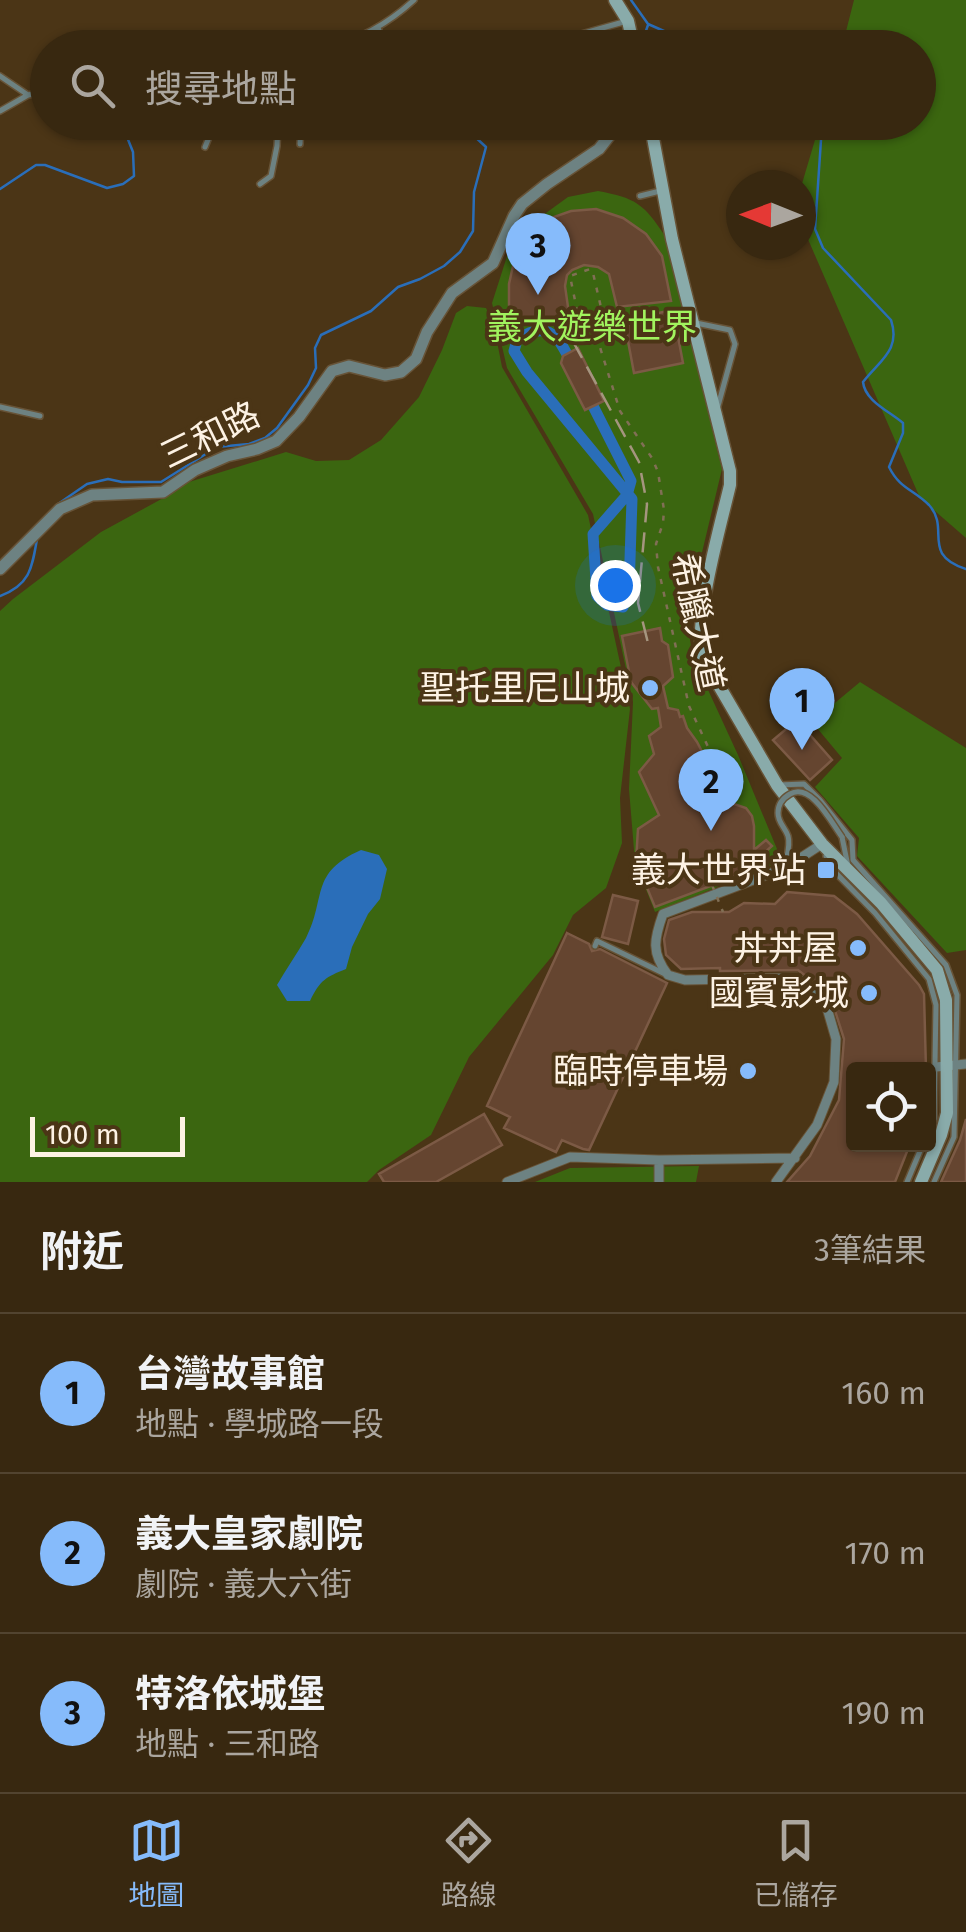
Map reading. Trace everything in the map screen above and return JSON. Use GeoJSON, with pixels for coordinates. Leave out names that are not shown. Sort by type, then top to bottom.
{"type":"FeatureCollection","features":[{"type":"Feature","properties":{"kind":"main road"},"geometry":{"type":"LineString","coordinates":[[615,0],[630,30]]}},
{"type":"Feature","properties":{"kind":"main road"},"geometry":{"type":"LineString","coordinates":[[653,140],[672,239],[730,471],[700,625],[700,649],[777,785],[822,844],[881,903],[938,970],[946,1000],[952,1066],[947,1113],[921,1182]]}},
{"type":"Feature","properties":{"kind":"street","name":"三和路"},"geometry":{"type":"LineString","coordinates":[[0,569],[60,509],[92,495],[163,492],[195,470],[276,441],[332,370],[348,366],[385,375],[400,372],[416,359],[426,332],[452,293],[493,263],[522,204],[606,140]]}},
{"type":"Feature","properties":{"kind":"street"},"geometry":{"type":"LineString","coordinates":[[776,1182],[817,1125],[834,1082],[836,1039],[825,1000],[797,978],[685,980],[668,975],[657,956],[654,938],[663,914],[784,868],[822,844]]}},
{"type":"Feature","properties":{"kind":"street"},"geometry":{"type":"LineString","coordinates":[[507,1182],[570,1157],[795,1158]]}},
{"type":"Feature","properties":{"kind":"street"},"geometry":{"type":"LineString","coordinates":[[659,1160],[660,1182]]}},
{"type":"Feature","properties":{"kind":"lane"},"geometry":{"type":"LineString","coordinates":[[374,30],[414,0]]}},
{"type":"Feature","properties":{"kind":"lane"},"geometry":{"type":"LineString","coordinates":[[594,30],[628,20]]}},
{"type":"Feature","properties":{"kind":"lane"},"geometry":{"type":"LineString","coordinates":[[0,76],[28,95],[0,111]]}},
{"type":"Feature","properties":{"kind":"lane"},"geometry":{"type":"LineString","coordinates":[[205,146],[208,140]]}},
{"type":"Feature","properties":{"kind":"lane"},"geometry":{"type":"LineString","coordinates":[[260,184],[271,176],[277,140]]}},
{"type":"Feature","properties":{"kind":"lane"},"geometry":{"type":"LineString","coordinates":[[300,140],[300,144]]}},
{"type":"Feature","properties":{"kind":"lane"},"geometry":{"type":"LineString","coordinates":[[640,196],[663,190]]}},
{"type":"Feature","properties":{"kind":"lane"},"geometry":{"type":"LineString","coordinates":[[694,322],[730,330],[736,344],[714,414]]}},
{"type":"Feature","properties":{"kind":"lane"},"geometry":{"type":"LineString","coordinates":[[0,407],[40,416]]}},
{"type":"Feature","properties":{"kind":"lane"},"geometry":{"type":"LineString","coordinates":[[777,785],[804,784],[820,800],[852,840],[853,860],[946,965],[957,995],[952,1066],[954,1137],[934,1182]]}},
{"type":"Feature","properties":{"kind":"lane"},"geometry":{"type":"LineString","coordinates":[[784,868],[788,836],[778,819],[778,810],[782,800],[800,790],[810,795],[842,837],[848,869]]}},
{"type":"Feature","properties":{"kind":"lane"},"geometry":{"type":"LineString","coordinates":[[822,844],[830,868],[929,979],[952,1066],[936,1113]]}},
{"type":"Feature","properties":{"kind":"lane"},"geometry":{"type":"LineString","coordinates":[[595,946],[597,941],[668,975]]}},
{"type":"Feature","properties":{"kind":"lane"},"geometry":{"type":"LineString","coordinates":[[907,1182],[920,1152]]}},
{"type":"Feature","properties":{"kind":"path","name":"希臘大道"},"geometry":{"type":"LineString","coordinates":[[590,269],[604,316],[602,322],[592,325],[580,320],[570,278],[590,269]]}},
{"type":"Feature","properties":{"kind":"path","name":"希臘大道"},"geometry":{"type":"LineString","coordinates":[[592,325],[620,412],[658,472],[664,510],[656,544],[658,567],[688,706],[710,749],[706,760]]}},
{"type":"Feature","properties":{"kind":"path"},"geometry":{"type":"LineString","coordinates":[[712,885],[723,912]]}},
{"type":"Feature","properties":{"kind":"green space"},"geometry":{"type":"Polygon","coordinates":[[[854,0],[966,0],[966,538],[920,498],[816,258],[816,170],[806,170],[815,140],[936,140],[936,30],[846,30],[854,0]]]}},
{"type":"Feature","properties":{"kind":"green space","name":"義大遊樂世界"},"geometry":{"type":"Polygon","coordinates":[[[598,191],[638,204],[665,236],[722,469],[687,615],[692,655],[782,861],[655,912],[635,862],[629,789],[633,702],[593,514],[507,368],[492,303],[510,247],[535,221],[568,197],[598,191]]]}},
{"type":"Feature","properties":{"kind":"green space"},"geometry":{"type":"Polygon","coordinates":[[[467,306],[486,308],[494,326],[502,367],[588,515],[630,709],[620,798],[622,843],[606,888],[573,915],[553,955],[469,1057],[431,1135],[367,1182],[0,1182],[0,611],[101,532],[189,482],[286,452],[316,461],[349,460],[381,440],[419,397],[456,313],[467,306]]]}},
{"type":"Feature","properties":{"kind":"green space"},"geometry":{"type":"Polygon","coordinates":[[[860,682],[966,748],[966,950],[947,953],[857,856],[859,838],[815,787],[842,758],[812,722],[860,682]]]}},
{"type":"Feature","properties":{"kind":"green space"},"geometry":{"type":"Polygon","coordinates":[[[699,1166],[696,1182],[535,1182],[570,1168],[699,1166]]]}},
{"type":"Feature","properties":{"kind":"water"},"geometry":{"type":"Polygon","coordinates":[[[361,850],[379,855],[387,869],[380,899],[368,914],[346,969],[324,980],[310,1001],[287,1001],[277,985],[306,938],[326,877],[361,850]]]}},
{"type":"Feature","properties":{"kind":"building"},"geometry":{"type":"Polygon","coordinates":[[[596,209],[623,218],[646,234],[662,256],[671,301],[617,307],[609,274],[584,265],[567,275],[569,314],[515,326],[509,284],[515,257],[529,234],[548,219],[571,211],[596,209]]]}},
{"type":"Feature","properties":{"kind":"building"},"geometry":{"type":"Polygon","coordinates":[[[673,310],[683,363],[634,373],[624,320],[673,310]]]}},
{"type":"Feature","properties":{"kind":"building"},"geometry":{"type":"Polygon","coordinates":[[[578,348],[604,401],[585,410],[561,363],[563,356],[578,348]]]}},
{"type":"Feature","properties":{"kind":"building"},"geometry":{"type":"Polygon","coordinates":[[[660,628],[662,641],[668,645],[673,677],[663,686],[668,708],[683,716],[728,802],[746,808],[752,816],[754,850],[766,840],[772,846],[764,853],[764,866],[655,907],[636,861],[638,829],[659,815],[639,772],[654,754],[649,736],[661,727],[658,708],[652,709],[631,682],[622,636],[660,628]]]}},
{"type":"Feature","properties":{"kind":"building"},"geometry":{"type":"Polygon","coordinates":[[[797,720],[832,760],[810,780],[773,740],[797,720]]]}},
{"type":"Feature","properties":{"kind":"building"},"geometry":{"type":"Polygon","coordinates":[[[787,892],[834,896],[857,914],[924,994],[926,1062],[846,1062],[846,1152],[907,1152],[895,1182],[787,1182],[810,1156],[839,1100],[844,1039],[830,995],[798,970],[681,969],[666,955],[664,939],[669,920],[692,912],[729,912],[744,903],[775,904],[787,892]]]}},
{"type":"Feature","properties":{"kind":"building"},"geometry":{"type":"Polygon","coordinates":[[[613,895],[638,901],[628,944],[602,937],[613,895]]]}},
{"type":"Feature","properties":{"kind":"building"},"geometry":{"type":"Polygon","coordinates":[[[567,933],[589,944],[592,951],[600,949],[667,983],[589,1150],[562,1140],[556,1152],[504,1128],[510,1117],[487,1106],[567,933]]]}},
{"type":"Feature","properties":{"kind":"building"},"geometry":{"type":"Polygon","coordinates":[[[484,1114],[502,1145],[436,1182],[384,1182],[379,1174],[484,1114]]]}},
{"type":"Feature","properties":{"kind":"building"},"geometry":{"type":"Polygon","coordinates":[[[966,1119],[966,1182],[941,1182],[960,1140],[966,1119]]]}},
{"type":"Feature","properties":{"kind":"waterway"},"geometry":{"type":"LineString","coordinates":[[631,0],[648,24],[662,30]]}},
{"type":"Feature","properties":{"kind":"waterway"},"geometry":{"type":"LineString","coordinates":[[646,30],[648,25]]}},
{"type":"Feature","properties":{"kind":"waterway"},"geometry":{"type":"LineString","coordinates":[[0,189],[36,165],[107,188],[123,184],[134,176],[128,140]]}},
{"type":"Feature","properties":{"kind":"waterway"},"geometry":{"type":"LineString","coordinates":[[58,504],[87,484],[108,479],[161,482],[217,447],[249,444],[277,428],[308,385],[316,368],[315,348],[321,335],[371,311],[398,287],[444,266],[460,252],[473,231],[474,192],[486,147],[478,140]]}},
{"type":"Feature","properties":{"kind":"waterway"},"geometry":{"type":"LineString","coordinates":[[821,140],[815,229],[823,248],[891,320],[891,347],[863,382],[873,400],[903,423],[903,433],[889,467],[935,514],[944,556],[966,569]]}},
{"type":"Feature","properties":{"kind":"waterway"},"geometry":{"type":"LineString","coordinates":[[573,366],[558,340],[546,331],[528,333],[517,340],[514,351],[527,372],[632,499],[629,590],[623,607],[607,605],[597,596],[593,534],[627,495]]}},
{"type":"Feature","properties":{"kind":"waterway"},"geometry":{"type":"LineString","coordinates":[[588,396],[631,481],[627,495]]}},
{"type":"Feature","properties":{"kind":"waterway"},"geometry":{"type":"LineString","coordinates":[[0,596],[24,581],[37,539]]}},
{"type":"Feature","properties":{"kind":"railway"},"geometry":{"type":"LineString","coordinates":[[558,314],[639,462],[647,504],[638,603],[648,643]]}},
{"type":"Feature","properties":{"kind":"place","name":"特洛依城堡"},"geometry":{"type":"Point","coordinates":[538,295]}},
{"type":"Feature","properties":{"kind":"place","name":"聖托里尼山城"},"geometry":{"type":"Point","coordinates":[650,688]}},
{"type":"Feature","properties":{"kind":"place","name":"台灣故事館"},"geometry":{"type":"Point","coordinates":[802,750]}},
{"type":"Feature","properties":{"kind":"place","name":"義大皇家劇院"},"geometry":{"type":"Point","coordinates":[711,831]}},
{"type":"Feature","properties":{"kind":"place","name":"義大世界站"},"geometry":{"type":"Point","coordinates":[826,870]}},
{"type":"Feature","properties":{"kind":"place","name":"丼丼屋"},"geometry":{"type":"Point","coordinates":[858,948]}},
{"type":"Feature","properties":{"kind":"place","name":"國賓影城"},"geometry":{"type":"Point","coordinates":[869,993]}},
{"type":"Feature","properties":{"kind":"place","name":"臨時停車場"},"geometry":{"type":"Point","coordinates":[748,1071]}}]}
